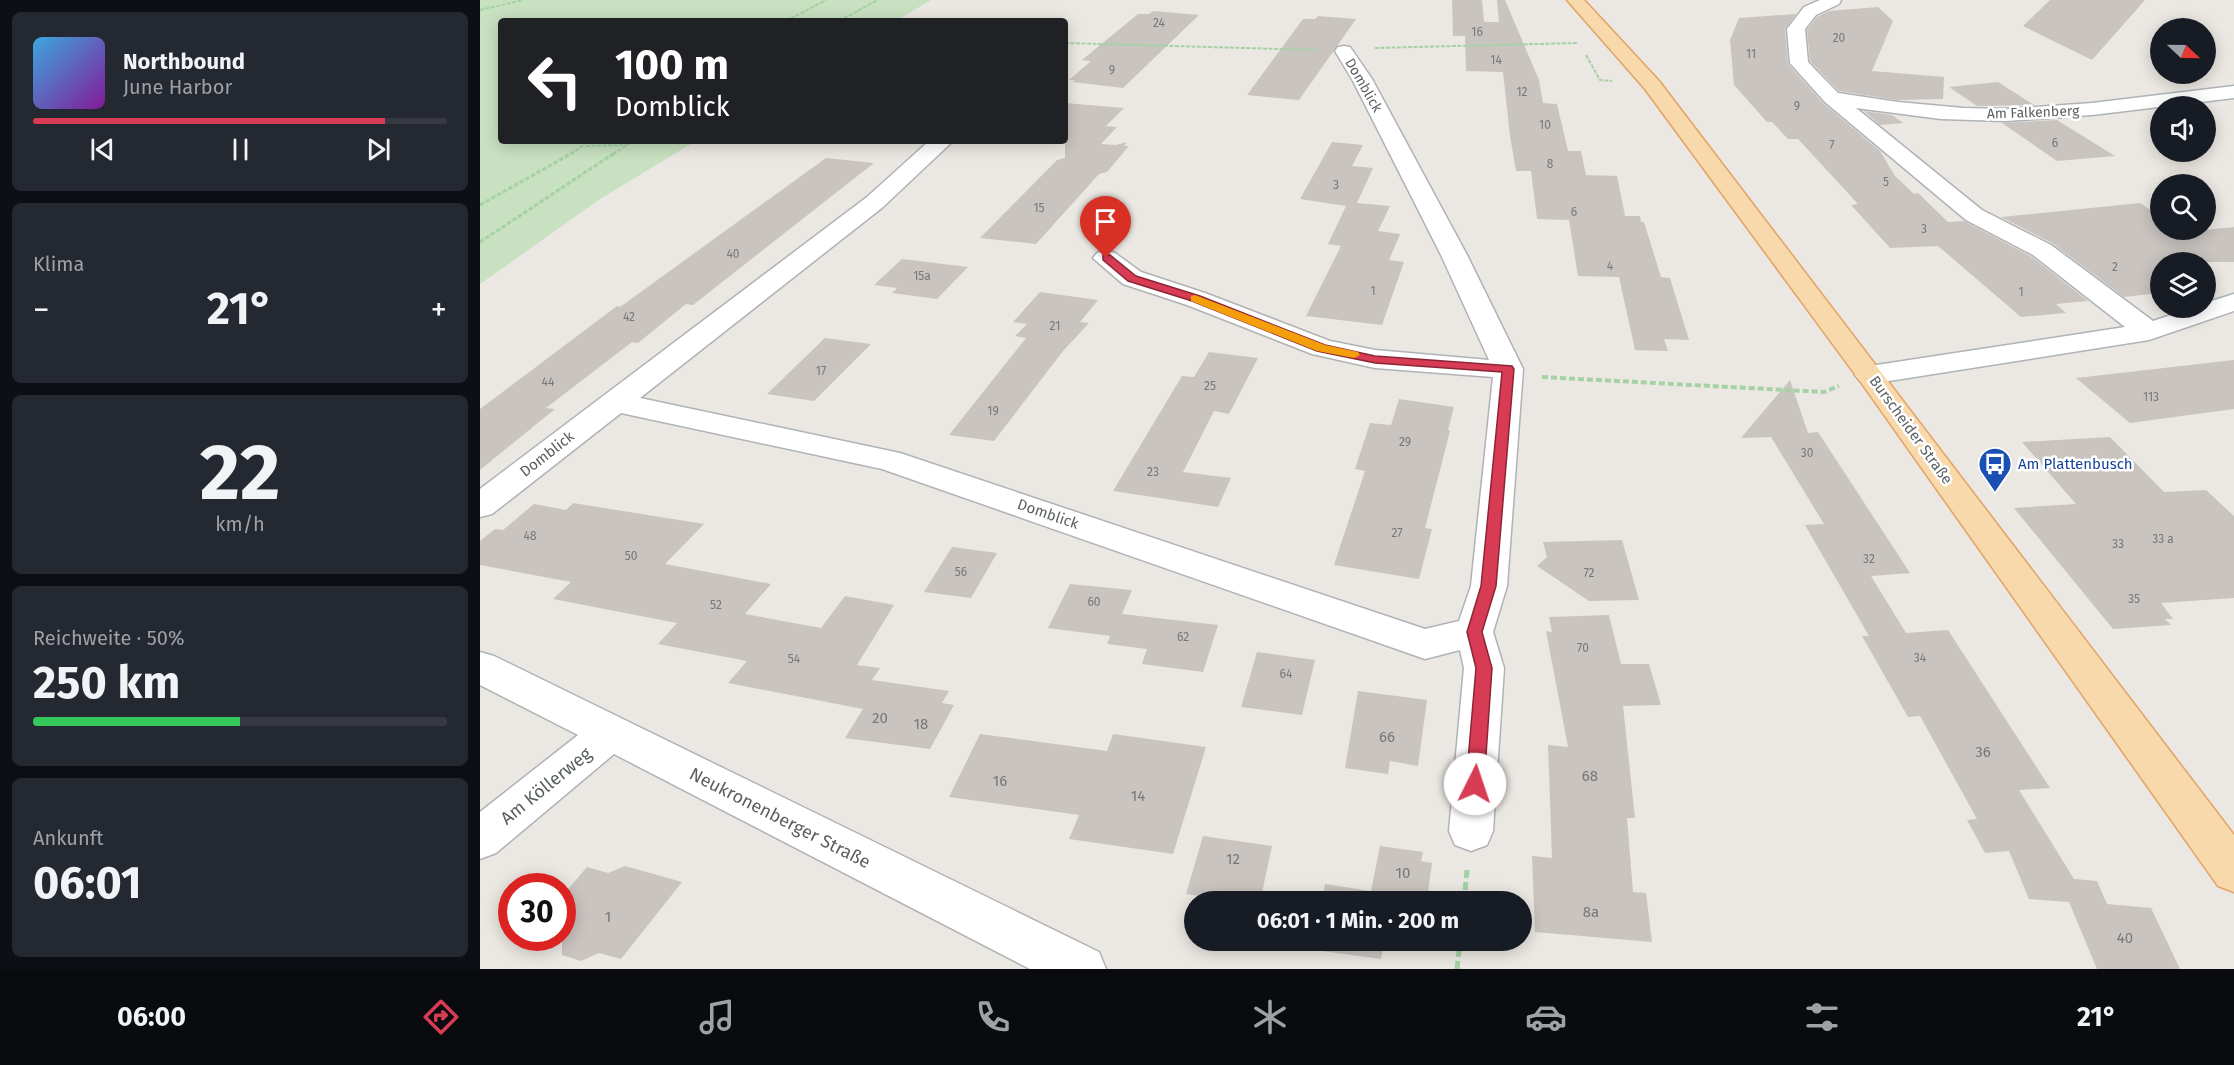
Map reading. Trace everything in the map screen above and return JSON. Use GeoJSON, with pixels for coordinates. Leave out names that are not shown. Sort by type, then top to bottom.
{"type":"FeatureCollection","features":[{"type":"Feature","properties":{"kind":"main road","name":"Burscheider Straße"},"geometry":{"type":"LineString","coordinates":[[1575,0],[1652,85],[1870,375],[2234,871]]}},
{"type":"Feature","properties":{"kind":"street"},"geometry":{"type":"LineString","coordinates":[[1833,0],[1810,11],[1796,29],[1800,63],[1832,98],[1974,215],[2042,250],[2149,332]]}},
{"type":"Feature","properties":{"kind":"street","name":"Domblick"},"geometry":{"type":"LineString","coordinates":[[1344,51],[1362,79],[1454,255],[1508,369]]}},
{"type":"Feature","properties":{"kind":"street","name":"Am Falkenberg"},"geometry":{"type":"LineString","coordinates":[[1832,98],[1930,112],[2005,115],[2090,109],[2234,92]]}},
{"type":"Feature","properties":{"kind":"street","name":"Domblick"},"geometry":{"type":"LineString","coordinates":[[480,506],[875,202],[939,144]]}},
{"type":"Feature","properties":{"kind":"street"},"geometry":{"type":"LineString","coordinates":[[1106,258],[1132,278],[1196,298],[1322,348],[1375,359],[1470,368],[1508,369],[1489,586],[1474,632],[1484,668],[1471,831]]}},
{"type":"Feature","properties":{"kind":"street"},"geometry":{"type":"LineString","coordinates":[[1870,375],[2149,332],[2234,302]]}},
{"type":"Feature","properties":{"kind":"street","name":"Domblick"},"geometry":{"type":"LineString","coordinates":[[614,402],[888,460],[1425,644],[1474,632]]}},
{"type":"Feature","properties":{"kind":"street","name":"Neukronenberger Straße"},"geometry":{"type":"LineString","coordinates":[[480,667],[1081,969]]}},
{"type":"Feature","properties":{"kind":"street","name":"Am Köllerweg"},"geometry":{"type":"LineString","coordinates":[[480,839],[611,733]]}},
{"type":"Feature","properties":{"kind":"path"},"geometry":{"type":"LineString","coordinates":[[480,10],[523,0]]}},
{"type":"Feature","properties":{"kind":"path"},"geometry":{"type":"LineString","coordinates":[[792,18],[826,0]]}},
{"type":"Feature","properties":{"kind":"path"},"geometry":{"type":"LineString","coordinates":[[845,18],[878,0]]}},
{"type":"Feature","properties":{"kind":"path","name":"Domblick"},"geometry":{"type":"LineString","coordinates":[[1068,43],[1344,51]]}},
{"type":"Feature","properties":{"kind":"path"},"geometry":{"type":"LineString","coordinates":[[1344,51],[1410,45],[1579,43]]}},
{"type":"Feature","properties":{"kind":"path"},"geometry":{"type":"LineString","coordinates":[[1584,52],[1600,80],[1652,85]]}},
{"type":"Feature","properties":{"kind":"path"},"geometry":{"type":"LineString","coordinates":[[480,205],[585,146],[626,145]]}},
{"type":"Feature","properties":{"kind":"path"},"geometry":{"type":"LineString","coordinates":[[480,242],[626,145]]}},
{"type":"Feature","properties":{"kind":"path"},"geometry":{"type":"LineString","coordinates":[[1508,369],[1542,377],[1824,392],[1870,375]]}},
{"type":"Feature","properties":{"kind":"path"},"geometry":{"type":"LineString","coordinates":[[1457,969],[1459,951]]}},
{"type":"Feature","properties":{"kind":"green space"},"geometry":{"type":"Polygon","coordinates":[[[480,0],[931,0],[901,18],[498,18],[498,144],[691,144],[600,199],[480,284],[480,0]]]}},
{"type":"Feature","properties":{"kind":"building"},"geometry":{"type":"Polygon","coordinates":[[[1452,0],[1482,0],[1484,22],[1499,22],[1497,0],[1505,0],[1539,80],[1543,103],[1557,104],[1568,151],[1581,151],[1586,175],[1617,176],[1625,216],[1640,216],[1641,222],[1644,222],[1661,277],[1670,278],[1689,340],[1664,339],[1668,351],[1635,350],[1619,277],[1578,276],[1569,220],[1537,219],[1531,171],[1516,171],[1503,72],[1466,71],[1465,36],[1453,36],[1452,0]]]}},
{"type":"Feature","properties":{"kind":"building"},"geometry":{"type":"Polygon","coordinates":[[[2050,0],[2145,0],[2092,60],[2023,26],[2050,0]]]}},
{"type":"Feature","properties":{"kind":"building"},"geometry":{"type":"Polygon","coordinates":[[[1878,7],[1893,21],[1872,71],[1944,77],[1943,99],[1897,100],[1839,91],[1810,61],[1807,30],[1817,17],[1829,11],[1878,7]]]}},
{"type":"Feature","properties":{"kind":"building"},"geometry":{"type":"Polygon","coordinates":[[[1153,11],[1199,15],[1123,88],[1069,80],[1091,61],[1082,60],[1138,14],[1149,14],[1153,11]]]}},
{"type":"Feature","properties":{"kind":"building"},"geometry":{"type":"Polygon","coordinates":[[[1796,14],[1785,29],[1788,64],[1824,104],[1880,151],[1895,176],[1914,194],[1918,193],[1948,222],[1964,221],[2032,257],[2088,301],[2056,304],[2066,313],[2021,317],[1938,246],[1890,248],[1851,205],[1858,204],[1798,139],[1788,139],[1772,122],[1767,122],[1734,85],[1730,40],[1739,18],[1796,14]]]}},
{"type":"Feature","properties":{"kind":"building"},"geometry":{"type":"Polygon","coordinates":[[[1318,16],[1356,19],[1299,100],[1247,95],[1303,19],[1315,19],[1318,16]]]}},
{"type":"Feature","properties":{"kind":"building"},"geometry":{"type":"Polygon","coordinates":[[[1998,82],[2034,105],[1977,106],[1949,87],[1998,82]]]}},
{"type":"Feature","properties":{"kind":"building"},"geometry":{"type":"Polygon","coordinates":[[[1068,103],[1124,108],[1106,126],[1117,127],[1101,144],[1116,145],[1127,142],[1124,146],[1129,146],[1107,172],[1099,174],[1036,244],[980,238],[1057,160],[1065,158],[1065,144],[1068,144],[1068,103]]]}},
{"type":"Feature","properties":{"kind":"building"},"geometry":{"type":"Polygon","coordinates":[[[1864,111],[1892,115],[1903,123],[1880,125],[1864,111]]]}},
{"type":"Feature","properties":{"kind":"building"},"geometry":{"type":"Polygon","coordinates":[[[2057,120],[2115,156],[2057,161],[2002,123],[2057,120]]]}},
{"type":"Feature","properties":{"kind":"building"},"geometry":{"type":"Polygon","coordinates":[[[1332,142],[1363,145],[1352,166],[1373,168],[1357,203],[1390,206],[1378,231],[1400,234],[1389,260],[1404,262],[1382,325],[1306,316],[1341,246],[1328,244],[1346,206],[1300,199],[1332,142]]]}},
{"type":"Feature","properties":{"kind":"building"},"geometry":{"type":"Polygon","coordinates":[[[826,158],[874,163],[693,305],[686,304],[638,343],[632,342],[546,408],[555,409],[480,470],[480,409],[617,306],[620,307],[826,158]]]}},
{"type":"Feature","properties":{"kind":"building"},"geometry":{"type":"Polygon","coordinates":[[[2140,203],[2150,210],[2150,240],[2216,240],[2216,229],[2234,227],[2234,262],[2216,262],[2216,252],[2150,252],[2150,294],[2124,297],[2052,243],[2001,217],[2140,203]]]}},
{"type":"Feature","properties":{"kind":"building"},"geometry":{"type":"Polygon","coordinates":[[[902,259],[968,267],[937,299],[892,293],[897,288],[874,285],[902,259]]]}},
{"type":"Feature","properties":{"kind":"building"},"geometry":{"type":"Polygon","coordinates":[[[1040,292],[1098,300],[1080,322],[1089,323],[1063,351],[994,441],[949,435],[1026,338],[1015,336],[1027,324],[1013,322],[1040,292]]]}},
{"type":"Feature","properties":{"kind":"building"},"geometry":{"type":"Polygon","coordinates":[[[825,338],[871,344],[814,401],[767,394],[825,338]]]}},
{"type":"Feature","properties":{"kind":"building"},"geometry":{"type":"Polygon","coordinates":[[[1209,352],[1258,358],[1229,414],[1214,411],[1183,472],[1231,478],[1218,507],[1113,491],[1182,376],[1194,377],[1209,352]]]}},
{"type":"Feature","properties":{"kind":"building"},"geometry":{"type":"Polygon","coordinates":[[[2234,360],[2234,409],[2130,423],[2076,378],[2234,360]]]}},
{"type":"Feature","properties":{"kind":"building"},"geometry":{"type":"Polygon","coordinates":[[[1790,380],[1808,433],[1818,432],[1910,573],[1871,576],[1906,633],[1948,630],[2050,788],[2019,790],[2074,879],[2097,881],[2107,904],[2151,908],[2180,969],[2097,969],[2069,902],[2029,899],[2009,851],[1985,853],[1967,820],[1977,819],[1920,716],[1908,717],[1862,636],[1869,636],[1805,525],[1824,524],[1771,437],[1741,438],[1790,380]]]}},
{"type":"Feature","properties":{"kind":"building"},"geometry":{"type":"Polygon","coordinates":[[[1399,399],[1454,407],[1425,528],[1432,529],[1419,579],[1334,565],[1365,471],[1355,469],[1370,423],[1391,425],[1399,399]]]}},
{"type":"Feature","properties":{"kind":"building"},"geometry":{"type":"Polygon","coordinates":[[[2110,437],[2164,492],[2206,490],[2234,516],[2234,598],[2161,603],[2173,619],[2165,619],[2171,625],[2113,629],[2014,508],[2076,504],[2022,442],[2110,437]]]}},
{"type":"Feature","properties":{"kind":"building"},"geometry":{"type":"Polygon","coordinates":[[[573,503],[704,524],[665,564],[771,584],[745,614],[821,628],[845,596],[894,605],[857,665],[880,668],[872,680],[949,691],[942,703],[954,705],[930,749],[845,738],[863,709],[728,683],[747,661],[658,644],[677,623],[553,599],[571,582],[480,565],[480,541],[495,529],[503,530],[534,504],[566,510],[573,503]]]}},
{"type":"Feature","properties":{"kind":"building"},"geometry":{"type":"Polygon","coordinates":[[[1622,540],[1639,600],[1589,601],[1537,566],[1547,557],[1543,542],[1622,540]]]}},
{"type":"Feature","properties":{"kind":"building"},"geometry":{"type":"Polygon","coordinates":[[[952,547],[997,553],[971,598],[924,592],[952,547]]]}},
{"type":"Feature","properties":{"kind":"building"},"geometry":{"type":"Polygon","coordinates":[[[1070,584],[1132,590],[1122,614],[1218,625],[1203,672],[1142,664],[1147,649],[1107,644],[1110,636],[1048,628],[1070,584]]]}},
{"type":"Feature","properties":{"kind":"building"},"geometry":{"type":"Polygon","coordinates":[[[1609,615],[1621,664],[1649,664],[1661,705],[1623,706],[1635,818],[1627,818],[1633,892],[1646,893],[1652,942],[1535,932],[1532,856],[1552,858],[1548,745],[1568,747],[1546,631],[1552,632],[1549,617],[1609,615]]]}},
{"type":"Feature","properties":{"kind":"building"},"geometry":{"type":"Polygon","coordinates":[[[1257,652],[1315,660],[1302,715],[1241,707],[1257,652]]]}},
{"type":"Feature","properties":{"kind":"building"},"geometry":{"type":"Polygon","coordinates":[[[1358,691],[1427,700],[1418,766],[1390,761],[1388,774],[1345,768],[1358,691]]]}},
{"type":"Feature","properties":{"kind":"building"},"geometry":{"type":"Polygon","coordinates":[[[980,734],[1107,751],[1113,734],[1206,747],[1173,854],[1069,839],[1079,815],[949,797],[980,734]]]}},
{"type":"Feature","properties":{"kind":"building"},"geometry":{"type":"Polygon","coordinates":[[[1203,836],[1272,846],[1262,891],[1187,891],[1203,836]]]}},
{"type":"Feature","properties":{"kind":"building"},"geometry":{"type":"Polygon","coordinates":[[[1380,846],[1423,852],[1421,861],[1432,863],[1428,891],[1371,891],[1380,846]]]}},
{"type":"Feature","properties":{"kind":"building"},"geometry":{"type":"Polygon","coordinates":[[[625,866],[682,882],[621,959],[599,953],[581,961],[562,955],[562,951],[576,951],[576,880],[587,867],[608,873],[625,866]]]}},
{"type":"Feature","properties":{"kind":"building"},"geometry":{"type":"Polygon","coordinates":[[[1325,884],[1371,891],[1324,891],[1325,884]]]}},
{"type":"Feature","properties":{"kind":"building"},"geometry":{"type":"Polygon","coordinates":[[[1322,951],[1382,951],[1381,959],[1322,951]]]}},
{"type":"Feature","properties":{"kind":"slow traffic"},"geometry":{"type":"LineString","coordinates":[[1195,298],[1322,348],[1354,355]]}},
{"type":"Feature","properties":{"kind":"place","name":"Am Plattenbusch"},"geometry":{"type":"Point","coordinates":[1995,493]}},
{"type":"Feature","properties":{"kind":"route"},"geometry":{"type":"LineString","coordinates":[[1106,258],[1132,278],[1196,298],[1322,348],[1375,359],[1470,368],[1508,369],[1489,586],[1474,632],[1484,668],[1475,784]]}}]}
